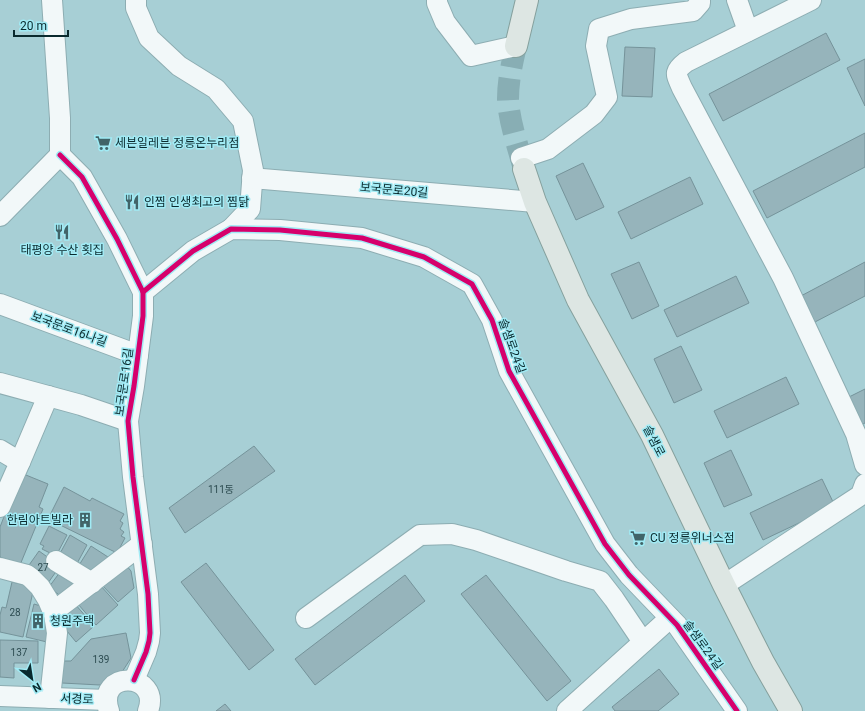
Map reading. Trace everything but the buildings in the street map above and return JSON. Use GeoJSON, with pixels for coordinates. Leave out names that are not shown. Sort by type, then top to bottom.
{"type":"FeatureCollection","features":[{"type":"Feature","properties":{"kind":"main road"},"geometry":{"type":"LineString","coordinates":[[516,46],[527,0]]}},
{"type":"Feature","properties":{"kind":"main road","name":"솔샘로"},"geometry":{"type":"LineString","coordinates":[[523,163],[535,202],[578,300],[652,435],[763,662],[791,711]]}},
{"type":"Feature","properties":{"kind":"street"},"geometry":{"type":"LineString","coordinates":[[0,216],[60,155],[60,118],[52,0]]}},
{"type":"Feature","properties":{"kind":"street"},"geometry":{"type":"LineString","coordinates":[[136,0],[136,8],[150,38],[179,66],[216,89],[243,121],[253,170],[250,209],[231,229],[193,251],[143,292]]}},
{"type":"Feature","properties":{"kind":"street"},"geometry":{"type":"LineString","coordinates":[[437,0],[445,22],[471,56],[516,46]]}},
{"type":"Feature","properties":{"kind":"street"},"geometry":{"type":"LineString","coordinates":[[523,163],[548,149],[594,114],[607,97],[596,46],[599,29],[631,19],[693,10],[700,3],[700,0]]}},
{"type":"Feature","properties":{"kind":"street"},"geometry":{"type":"LineString","coordinates":[[737,0],[748,31]]}},
{"type":"Feature","properties":{"kind":"street"},"geometry":{"type":"LineString","coordinates":[[811,0],[686,62],[680,66],[676,75],[783,278],[856,434],[865,465]]}},
{"type":"Feature","properties":{"kind":"street","name":"보국문로16길"},"geometry":{"type":"LineString","coordinates":[[60,155],[82,176],[117,239],[143,292],[143,316],[128,421],[133,477],[148,594],[150,633],[146,652],[134,680]]}},
{"type":"Feature","properties":{"kind":"street","name":"보국문로20길"},"geometry":{"type":"LineString","coordinates":[[252,178],[535,202]]}},
{"type":"Feature","properties":{"kind":"street","name":"솔샘로24길"},"geometry":{"type":"LineString","coordinates":[[231,229],[280,230],[362,238],[424,257],[472,284],[492,320],[509,370],[605,544],[629,575],[677,625],[737,711]]}},
{"type":"Feature","properties":{"kind":"street","name":"보국문로16나길"},"geometry":{"type":"LineString","coordinates":[[0,304],[138,355]]}},
{"type":"Feature","properties":{"kind":"street"},"geometry":{"type":"LineString","coordinates":[[0,383],[81,405],[128,421]]}},
{"type":"Feature","properties":{"kind":"street"},"geometry":{"type":"LineString","coordinates":[[0,507],[48,396]]}},
{"type":"Feature","properties":{"kind":"street"},"geometry":{"type":"LineString","coordinates":[[0,450],[20,462]]}},
{"type":"Feature","properties":{"kind":"street"},"geometry":{"type":"LineString","coordinates":[[724,584],[861,495],[865,484]]}},
{"type":"Feature","properties":{"kind":"street"},"geometry":{"type":"LineString","coordinates":[[306,618],[420,535],[452,534],[476,540],[600,581],[643,642]]}},
{"type":"Feature","properties":{"kind":"street"},"geometry":{"type":"LineString","coordinates":[[53,612],[142,544]]}},
{"type":"Feature","properties":{"kind":"street"},"geometry":{"type":"LineString","coordinates":[[56,561],[92,583]]}},
{"type":"Feature","properties":{"kind":"street"},"geometry":{"type":"LineString","coordinates":[[0,568],[27,575],[31,578],[48,600],[53,612],[57,633],[50,698]]}},
{"type":"Feature","properties":{"kind":"street"},"geometry":{"type":"LineString","coordinates":[[566,711],[670,618]]}},
{"type":"Feature","properties":{"kind":"street"},"geometry":{"type":"LineString","coordinates":[[108,705],[109,692],[113,686],[119,682],[134,680],[146,689],[150,703],[148,711]]}},
{"type":"Feature","properties":{"kind":"street","name":"서경로"},"geometry":{"type":"LineString","coordinates":[[0,696],[50,698],[108,705]]}},
{"type":"Feature","properties":{"kind":"tunnel"},"geometry":{"type":"LineString","coordinates":[[516,46],[509,79],[508,99],[512,125],[524,169]]}},
{"type":"Feature","properties":{"kind":"cycle path"},"geometry":{"type":"LineString","coordinates":[[60,155],[82,177],[117,239],[143,292],[143,316],[128,421],[133,477],[148,594],[150,633],[146,652],[134,680]]}},
{"type":"Feature","properties":{"kind":"cycle path"},"geometry":{"type":"LineString","coordinates":[[143,292],[193,251],[231,229],[280,230],[362,238],[424,257],[472,284],[492,320],[509,371],[605,544],[629,575],[677,625],[737,711]]}},
{"type":"Feature","properties":{"kind":"place","name":"세븐일레븐 정릉온누리점"},"geometry":{"type":"Point","coordinates":[103,143]}},
{"type":"Feature","properties":{"kind":"place","name":"인찜 인생최고의 찜닭"},"geometry":{"type":"Point","coordinates":[132,202]}},
{"type":"Feature","properties":{"kind":"place","name":"태평양 수산 횟집"},"geometry":{"type":"Point","coordinates":[62,232]}},
{"type":"Feature","properties":{"kind":"place","name":"한림아트빌라"},"geometry":{"type":"Point","coordinates":[85,520]}},
{"type":"Feature","properties":{"kind":"place","name":"CU 정릉위너스점"},"geometry":{"type":"Point","coordinates":[638,538]}},
{"type":"Feature","properties":{"kind":"place","name":"청원주택"},"geometry":{"type":"Point","coordinates":[38,621]}}]}
